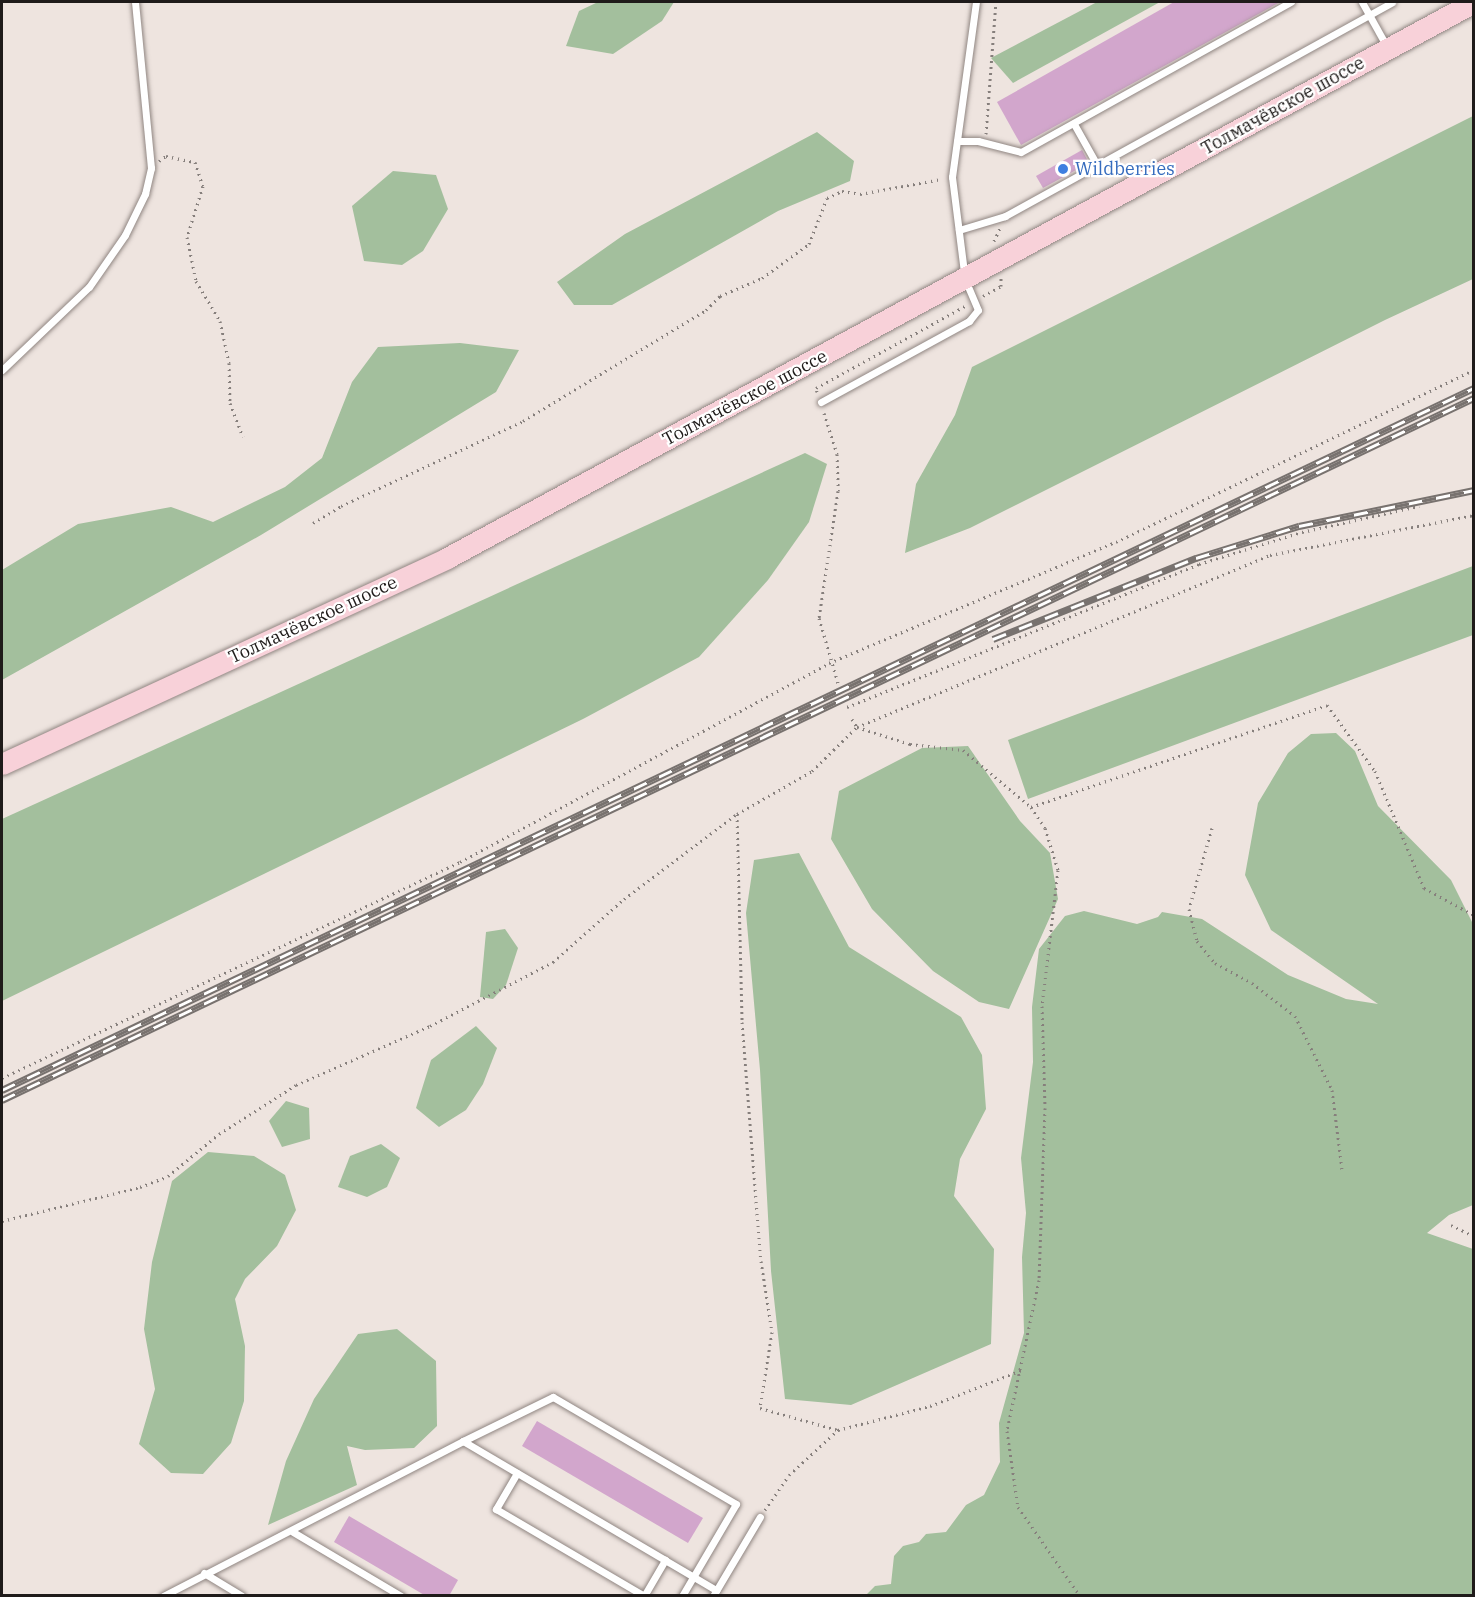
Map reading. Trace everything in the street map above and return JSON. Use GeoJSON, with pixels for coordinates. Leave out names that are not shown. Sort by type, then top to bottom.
{"type":"FeatureCollection","features":[{"type":"Feature","properties":{"kind":"main road","name":"Толмачёвское шоссе"},"geometry":{"type":"LineString","coordinates":[[2,764],[447,558],[965,280],[1473,2]]}},
{"type":"Feature","properties":{"kind":"lane"},"geometry":{"type":"LineString","coordinates":[[2,370],[89,287],[125,235],[145,194],[151,168],[135,2]]}},
{"type":"Feature","properties":{"kind":"lane"},"geometry":{"type":"LineString","coordinates":[[820,402],[975,315],[978,310],[965,280],[952,177],[976,2]]}},
{"type":"Feature","properties":{"kind":"lane"},"geometry":{"type":"LineString","coordinates":[[957,141],[985,143],[1021,152],[1291,2]]}},
{"type":"Feature","properties":{"kind":"lane"},"geometry":{"type":"LineString","coordinates":[[1362,2],[1389,49]]}},
{"type":"Feature","properties":{"kind":"lane"},"geometry":{"type":"LineString","coordinates":[[959,230],[1005,216],[1392,2]]}},
{"type":"Feature","properties":{"kind":"lane"},"geometry":{"type":"LineString","coordinates":[[1074,124],[1097,165]]}},
{"type":"Feature","properties":{"kind":"lane"},"geometry":{"type":"LineString","coordinates":[[163,1596],[204,1573],[293,1532],[463,1442],[554,1397],[736,1504],[682,1596]]}},
{"type":"Feature","properties":{"kind":"lane"},"geometry":{"type":"LineString","coordinates":[[463,1442],[694,1576],[715,1593],[760,1517]]}},
{"type":"Feature","properties":{"kind":"lane"},"geometry":{"type":"LineString","coordinates":[[517,1473],[496,1509],[644,1596],[665,1560]]}},
{"type":"Feature","properties":{"kind":"lane"},"geometry":{"type":"LineString","coordinates":[[293,1532],[401,1596]]}},
{"type":"Feature","properties":{"kind":"lane"},"geometry":{"type":"LineString","coordinates":[[204,1573],[242,1596]]}},
{"type":"Feature","properties":{"kind":"path"},"geometry":{"type":"LineString","coordinates":[[985,143],[996,2]]}},
{"type":"Feature","properties":{"kind":"path"},"geometry":{"type":"LineString","coordinates":[[151,168],[166,156],[195,162],[203,186],[187,237],[196,281],[220,321],[229,363],[230,403],[243,437]]}},
{"type":"Feature","properties":{"kind":"path"},"geometry":{"type":"LineString","coordinates":[[313,523],[341,506],[522,421],[706,310],[720,296],[762,278],[810,244],[827,198],[842,191],[860,194],[952,177]]}},
{"type":"Feature","properties":{"kind":"path"},"geometry":{"type":"LineString","coordinates":[[2,1078],[460,862],[829,663],[1116,542],[1473,370]]}},
{"type":"Feature","properties":{"kind":"path"},"geometry":{"type":"LineString","coordinates":[[816,388],[837,454],[838,491],[819,618],[829,663],[838,683]]}},
{"type":"Feature","properties":{"kind":"path"},"geometry":{"type":"LineString","coordinates":[[847,707],[1198,564],[1302,532],[1419,506]]}},
{"type":"Feature","properties":{"kind":"path"},"geometry":{"type":"LineString","coordinates":[[2,1221],[141,1187],[168,1176],[219,1134],[296,1085],[430,1026],[553,962],[624,899],[737,814],[812,771],[857,727],[1270,555],[1473,515]]}},
{"type":"Feature","properties":{"kind":"path"},"geometry":{"type":"LineString","coordinates":[[1031,807],[1328,705],[1374,771],[1424,888],[1473,915]]}},
{"type":"Feature","properties":{"kind":"path"},"geometry":{"type":"LineString","coordinates":[[852,718],[857,727],[910,744],[963,750],[1031,807],[1045,828],[1058,870],[1042,1006],[1045,1108],[1039,1280],[1022,1370],[1007,1431],[1018,1507],[1080,1596]]}},
{"type":"Feature","properties":{"kind":"path"},"geometry":{"type":"LineString","coordinates":[[737,814],[742,1022],[761,1261],[772,1332],[760,1408],[838,1430]]}},
{"type":"Feature","properties":{"kind":"path"},"geometry":{"type":"LineString","coordinates":[[1212,828],[1189,909],[1197,941],[1215,963],[1271,996],[1295,1016],[1332,1090],[1342,1169]]}},
{"type":"Feature","properties":{"kind":"path"},"geometry":{"type":"LineString","coordinates":[[1451,1226],[1473,1236]]}},
{"type":"Feature","properties":{"kind":"path"},"geometry":{"type":"LineString","coordinates":[[760,1517],[789,1475],[838,1430],[930,1406],[1022,1370]]}},
{"type":"Feature","properties":{"kind":"green space"},"geometry":{"type":"Polygon","coordinates":[[[598,2],[674,2],[662,21],[613,54],[566,46],[579,11],[598,2]]]}},
{"type":"Feature","properties":{"kind":"green space"},"geometry":{"type":"Polygon","coordinates":[[[1097,2],[1160,2],[1013,83],[991,58],[1097,2]]]}},
{"type":"Feature","properties":{"kind":"green space"},"geometry":{"type":"Polygon","coordinates":[[[1473,116],[1473,279],[1385,320],[970,528],[905,553],[916,484],[955,415],[972,367],[1473,116]]]}},
{"type":"Feature","properties":{"kind":"green space"},"geometry":{"type":"Polygon","coordinates":[[[817,132],[854,161],[850,181],[778,211],[612,305],[574,305],[557,282],[625,234],[817,132]]]}},
{"type":"Feature","properties":{"kind":"green space"},"geometry":{"type":"Polygon","coordinates":[[[393,171],[436,175],[448,209],[423,251],[402,265],[364,261],[352,206],[393,171]]]}},
{"type":"Feature","properties":{"kind":"green space"},"geometry":{"type":"Polygon","coordinates":[[[460,343],[519,350],[496,392],[261,535],[2,680],[2,570],[78,524],[171,507],[213,522],[285,487],[322,458],[352,382],[378,347],[460,343]]]}},
{"type":"Feature","properties":{"kind":"green space"},"geometry":{"type":"Polygon","coordinates":[[[805,453],[827,464],[809,522],[768,580],[699,657],[583,719],[2,1001],[2,819],[805,453]]]}},
{"type":"Feature","properties":{"kind":"green space"},"geometry":{"type":"Polygon","coordinates":[[[1473,566],[1473,635],[1028,799],[1008,740],[1473,566]]]}},
{"type":"Feature","properties":{"kind":"green space"},"geometry":{"type":"Polygon","coordinates":[[[1336,733],[1355,751],[1378,806],[1451,880],[1473,924],[1473,1205],[1449,1215],[1427,1233],[1473,1249],[1473,1595],[866,1595],[875,1586],[891,1584],[894,1556],[903,1546],[919,1542],[926,1534],[946,1532],[966,1505],[984,1495],[1000,1462],[999,1423],[1024,1333],[1022,1257],[1026,1213],[1021,1158],[1033,1062],[1032,1007],[1039,949],[1065,916],[1084,911],[1137,924],[1158,917],[1162,912],[1202,919],[1288,975],[1346,999],[1378,1004],[1271,930],[1245,875],[1258,803],[1288,753],[1311,734],[1336,733]]]}},
{"type":"Feature","properties":{"kind":"green space"},"geometry":{"type":"Polygon","coordinates":[[[968,746],[1020,821],[1050,853],[1058,899],[1009,1009],[979,1002],[933,971],[872,909],[831,839],[839,791],[922,748],[968,746]]]}},
{"type":"Feature","properties":{"kind":"green space"},"geometry":{"type":"Polygon","coordinates":[[[799,853],[849,947],[961,1017],[982,1055],[986,1109],[960,1159],[954,1196],[994,1249],[991,1344],[851,1405],[785,1399],[771,1271],[760,1070],[746,913],[754,860],[799,853]]]}},
{"type":"Feature","properties":{"kind":"green space"},"geometry":{"type":"Polygon","coordinates":[[[505,929],[518,948],[506,985],[493,999],[480,997],[486,932],[505,929]]]}},
{"type":"Feature","properties":{"kind":"green space"},"geometry":{"type":"Polygon","coordinates":[[[476,1026],[497,1048],[483,1084],[466,1110],[439,1127],[416,1108],[431,1060],[476,1026]]]}},
{"type":"Feature","properties":{"kind":"green space"},"geometry":{"type":"Polygon","coordinates":[[[286,1101],[309,1108],[310,1139],[282,1147],[269,1121],[286,1101]]]}},
{"type":"Feature","properties":{"kind":"green space"},"geometry":{"type":"Polygon","coordinates":[[[381,1144],[400,1158],[387,1187],[367,1197],[338,1187],[350,1156],[381,1144]]]}},
{"type":"Feature","properties":{"kind":"green space"},"geometry":{"type":"Polygon","coordinates":[[[208,1152],[254,1156],[285,1175],[296,1210],[277,1246],[245,1279],[235,1299],[245,1346],[244,1401],[231,1443],[203,1474],[171,1473],[139,1444],[155,1389],[144,1329],[152,1262],[172,1181],[208,1152]]]}},
{"type":"Feature","properties":{"kind":"green space"},"geometry":{"type":"Polygon","coordinates":[[[397,1329],[436,1361],[437,1426],[414,1448],[365,1450],[347,1446],[357,1485],[268,1525],[286,1461],[314,1399],[358,1334],[397,1329]]]}},
{"type":"Feature","properties":{"kind":"building"},"geometry":{"type":"Polygon","coordinates":[[[1174,2],[1280,2],[1021,145],[997,102],[1174,2]]]}},
{"type":"Feature","properties":{"kind":"building","name":"Wildberries"},"geometry":{"type":"Polygon","coordinates":[[[1082,150],[1089,163],[1043,188],[1036,176],[1082,150]]]}},
{"type":"Feature","properties":{"kind":"building"},"geometry":{"type":"Polygon","coordinates":[[[537,1421],[703,1518],[688,1543],[522,1446],[537,1421]]]}},
{"type":"Feature","properties":{"kind":"building"},"geometry":{"type":"Polygon","coordinates":[[[349,1516],[458,1580],[449,1596],[426,1596],[334,1542],[349,1516]]]}},
{"type":"Feature","properties":{"kind":"railway"},"geometry":{"type":"LineString","coordinates":[[2,1090],[1474,388]]}},
{"type":"Feature","properties":{"kind":"railway"},"geometry":{"type":"LineString","coordinates":[[2,1100],[1474,398]]}},
{"type":"Feature","properties":{"kind":"railway"},"geometry":{"type":"LineString","coordinates":[[993,639],[1196,558],[1299,526],[1474,490]]}},
{"type":"Feature","properties":{"kind":"place","name":"Wildberries"},"geometry":{"type":"Point","coordinates":[1063,169]}}]}
